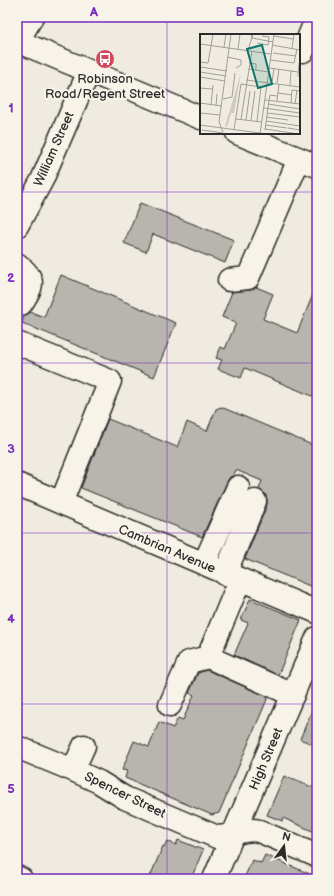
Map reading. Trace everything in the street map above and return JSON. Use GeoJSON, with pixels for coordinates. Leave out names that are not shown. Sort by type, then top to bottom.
{"type":"FeatureCollection","features":[{"type":"Feature","properties":{"kind":"street"},"geometry":{"type":"LineString","coordinates":[[32,17],[17,41],[200,118]]}},
{"type":"Feature","properties":{"kind":"street"},"geometry":{"type":"LineString","coordinates":[[303,51],[317,17]]}},
{"type":"Feature","properties":{"kind":"street","name":"William Street"},"geometry":{"type":"LineString","coordinates":[[17,226],[42,180],[89,71]]}},
{"type":"Feature","properties":{"kind":"street"},"geometry":{"type":"LineString","coordinates":[[229,280],[248,278],[308,162],[240,134]]}},
{"type":"Feature","properties":{"kind":"street"},"geometry":{"type":"LineString","coordinates":[[17,264],[30,277],[31,284],[28,294],[21,304],[17,305]]}},
{"type":"Feature","properties":{"kind":"street"},"geometry":{"type":"LineString","coordinates":[[17,343],[110,382],[61,503]]}},
{"type":"Feature","properties":{"kind":"street","name":"Cambrian Avenue"},"geometry":{"type":"LineString","coordinates":[[17,484],[61,503],[164,557],[233,577],[317,612]]}},
{"type":"Feature","properties":{"kind":"street"},"geometry":{"type":"LineString","coordinates":[[199,568],[238,487]]}},
{"type":"Feature","properties":{"kind":"street"},"geometry":{"type":"LineString","coordinates":[[208,657],[255,502]]}},
{"type":"Feature","properties":{"kind":"street","name":"High Street"},"geometry":{"type":"LineString","coordinates":[[214,879],[317,638]]}},
{"type":"Feature","properties":{"kind":"street"},"geometry":{"type":"LineString","coordinates":[[170,705],[189,662],[208,657],[293,694]]}},
{"type":"Feature","properties":{"kind":"street"},"geometry":{"type":"LineString","coordinates":[[73,770],[84,746]]}},
{"type":"Feature","properties":{"kind":"street","name":"Spencer Street"},"geometry":{"type":"LineString","coordinates":[[17,747],[99,782],[125,798],[217,837],[233,835],[252,829],[317,856]]}},
{"type":"Feature","properties":{"kind":"street"},"geometry":{"type":"LineString","coordinates":[[17,877],[21,879]]}},
{"type":"Feature","properties":{"kind":"building"},"geometry":{"type":"Polygon","coordinates":[[[140,203],[234,240],[225,263],[153,234],[146,252],[124,243],[140,203]]]}},
{"type":"Feature","properties":{"kind":"building"},"geometry":{"type":"Polygon","coordinates":[[[61,275],[176,323],[154,377],[22,323],[24,316],[31,312],[44,317],[61,275]]]}},
{"type":"Feature","properties":{"kind":"building"},"geometry":{"type":"Polygon","coordinates":[[[317,285],[317,398],[245,368],[241,378],[218,369],[222,360],[216,358],[221,347],[225,349],[236,323],[222,317],[232,292],[251,290],[256,287],[273,294],[263,319],[297,333],[317,285]]]}},
{"type":"Feature","properties":{"kind":"building"},"geometry":{"type":"Polygon","coordinates":[[[221,407],[317,447],[317,589],[245,559],[267,505],[265,494],[259,489],[262,481],[236,470],[227,482],[202,537],[81,488],[108,419],[177,447],[187,422],[207,431],[216,409],[221,407]]]}},
{"type":"Feature","properties":{"kind":"building"},"geometry":{"type":"Polygon","coordinates":[[[250,599],[301,620],[278,675],[234,655],[248,623],[241,620],[250,599]]]}},
{"type":"Feature","properties":{"kind":"building"},"geometry":{"type":"Polygon","coordinates":[[[207,670],[268,697],[219,813],[212,815],[125,778],[127,771],[122,770],[134,741],[149,747],[159,722],[173,728],[178,718],[183,720],[194,695],[189,693],[198,673],[207,670]]]}},
{"type":"Feature","properties":{"kind":"building"},"geometry":{"type":"Polygon","coordinates":[[[317,698],[317,746],[300,739],[317,698]]]}},
{"type":"Feature","properties":{"kind":"building"},"geometry":{"type":"Polygon","coordinates":[[[284,776],[317,789],[317,833],[283,818],[282,821],[267,815],[284,776]]]}},
{"type":"Feature","properties":{"kind":"building"},"geometry":{"type":"Polygon","coordinates":[[[178,840],[203,850],[191,879],[149,879],[163,846],[164,847],[167,841],[176,845],[178,840]]]}},
{"type":"Feature","properties":{"kind":"building"},"geometry":{"type":"Polygon","coordinates":[[[265,855],[317,877],[317,879],[244,879],[252,860],[261,863],[265,855]]]}},
{"type":"Feature","properties":{"kind":"place","name":"Robinson Road/Regent Street"},"geometry":{"type":"Point","coordinates":[105,59]}}]}
